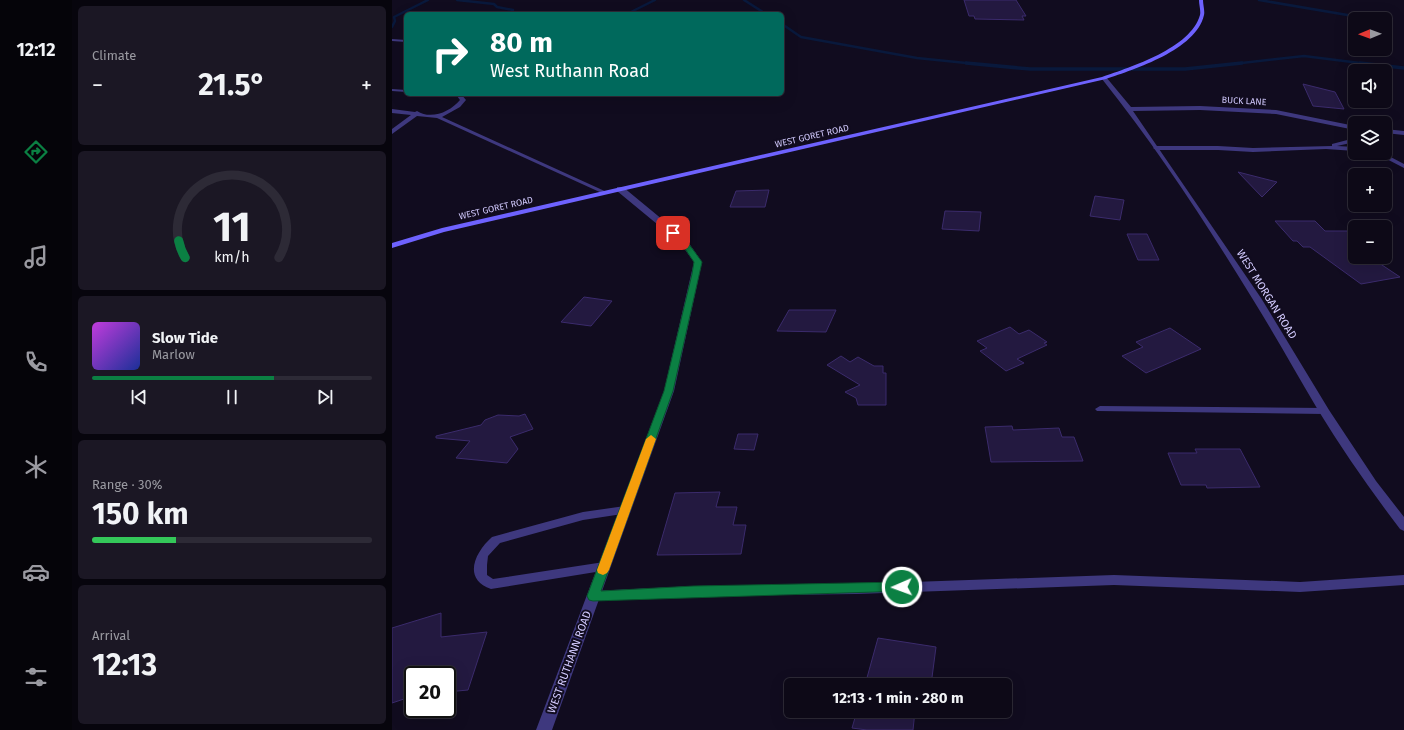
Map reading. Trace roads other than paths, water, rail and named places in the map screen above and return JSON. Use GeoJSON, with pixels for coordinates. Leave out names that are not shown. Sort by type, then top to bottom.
{"type":"FeatureCollection","features":[{"type":"Feature","properties":{"kind":"street","name":"WEST GORET ROAD"},"geometry":{"type":"LineString","coordinates":[[392,246],[442,230],[1104,78],[1135,68],[1184,41],[1194,32],[1200,23],[1203,15],[1201,0]]}},
{"type":"Feature","properties":{"kind":"street","name":"WEST MORGAN ROAD"},"geometry":{"type":"LineString","coordinates":[[1104,78],[1130,109],[1257,298],[1324,411],[1372,484],[1404,526]]}},
{"type":"Feature","properties":{"kind":"street","name":"BUCK LANE"},"geometry":{"type":"LineString","coordinates":[[1130,109],[1200,108],[1276,112],[1348,127]]}},
{"type":"Feature","properties":{"kind":"street"},"geometry":{"type":"LineString","coordinates":[[1392,133],[1404,134]]}},
{"type":"Feature","properties":{"kind":"street","name":"WEST RUTHANN ROAD"},"geometry":{"type":"LineString","coordinates":[[544,730],[669,391],[698,262],[683,241],[620,189]]}},
{"type":"Feature","properties":{"kind":"lane"},"geometry":{"type":"LineString","coordinates":[[392,40],[404,41]]}},
{"type":"Feature","properties":{"kind":"lane"},"geometry":{"type":"LineString","coordinates":[[392,90],[404,91]]}},
{"type":"Feature","properties":{"kind":"lane"},"geometry":{"type":"LineString","coordinates":[[438,117],[458,106],[463,100],[459,96]]}},
{"type":"Feature","properties":{"kind":"lane"},"geometry":{"type":"LineString","coordinates":[[392,111],[417,113],[438,117],[606,193]]}},
{"type":"Feature","properties":{"kind":"lane"},"geometry":{"type":"LineString","coordinates":[[392,132],[417,113]]}},
{"type":"Feature","properties":{"kind":"lane"},"geometry":{"type":"LineString","coordinates":[[1326,147],[1348,142]]}},
{"type":"Feature","properties":{"kind":"lane"},"geometry":{"type":"LineString","coordinates":[[1156,148],[1218,148],[1253,150],[1326,147],[1348,149]]}},
{"type":"Feature","properties":{"kind":"lane"},"geometry":{"type":"LineString","coordinates":[[1392,160],[1404,166]]}},
{"type":"Feature","properties":{"kind":"lane"},"geometry":{"type":"LineString","coordinates":[[1100,408],[1324,411]]}},
{"type":"Feature","properties":{"kind":"lane"},"geometry":{"type":"LineString","coordinates":[[604,567],[491,584],[481,577],[480,564],[486,549],[496,540],[583,516],[625,510]]}},
{"type":"Feature","properties":{"kind":"lane"},"geometry":{"type":"LineString","coordinates":[[593,596],[1114,580],[1300,587],[1404,580]]}},
{"type":"Feature","properties":{"kind":"waterway"},"geometry":{"type":"LineString","coordinates":[[392,27],[395,21],[394,17],[428,0]]}},
{"type":"Feature","properties":{"kind":"waterway"},"geometry":{"type":"LineString","coordinates":[[457,0],[494,4],[497,7],[513,10],[512,12]]}},
{"type":"Feature","properties":{"kind":"waterway"},"geometry":{"type":"LineString","coordinates":[[631,12],[655,0]]}},
{"type":"Feature","properties":{"kind":"waterway"},"geometry":{"type":"LineString","coordinates":[[744,0],[763,12]]}},
{"type":"Feature","properties":{"kind":"waterway"},"geometry":{"type":"LineString","coordinates":[[1259,0],[1348,15]]}},
{"type":"Feature","properties":{"kind":"waterway"},"geometry":{"type":"LineString","coordinates":[[784,25],[801,37],[917,58],[968,63]]}},
{"type":"Feature","properties":{"kind":"waterway"},"geometry":{"type":"LineString","coordinates":[[1240,63],[1304,56],[1360,63]]}},
{"type":"Feature","properties":{"kind":"waterway"},"geometry":{"type":"LineString","coordinates":[[968,63],[1030,69],[1185,69],[1240,63]]}},
{"type":"Feature","properties":{"kind":"waterway"},"geometry":{"type":"LineString","coordinates":[[968,63],[976,64]]}},
{"type":"Feature","properties":{"kind":"waterway"},"geometry":{"type":"LineString","coordinates":[[1233,64],[1240,63]]}},
{"type":"Feature","properties":{"kind":"waterway"},"geometry":{"type":"LineString","coordinates":[[1360,63],[1404,68]]}},
{"type":"Feature","properties":{"kind":"waterway"},"geometry":{"type":"LineString","coordinates":[[1360,63],[1368,64]]}}]}
